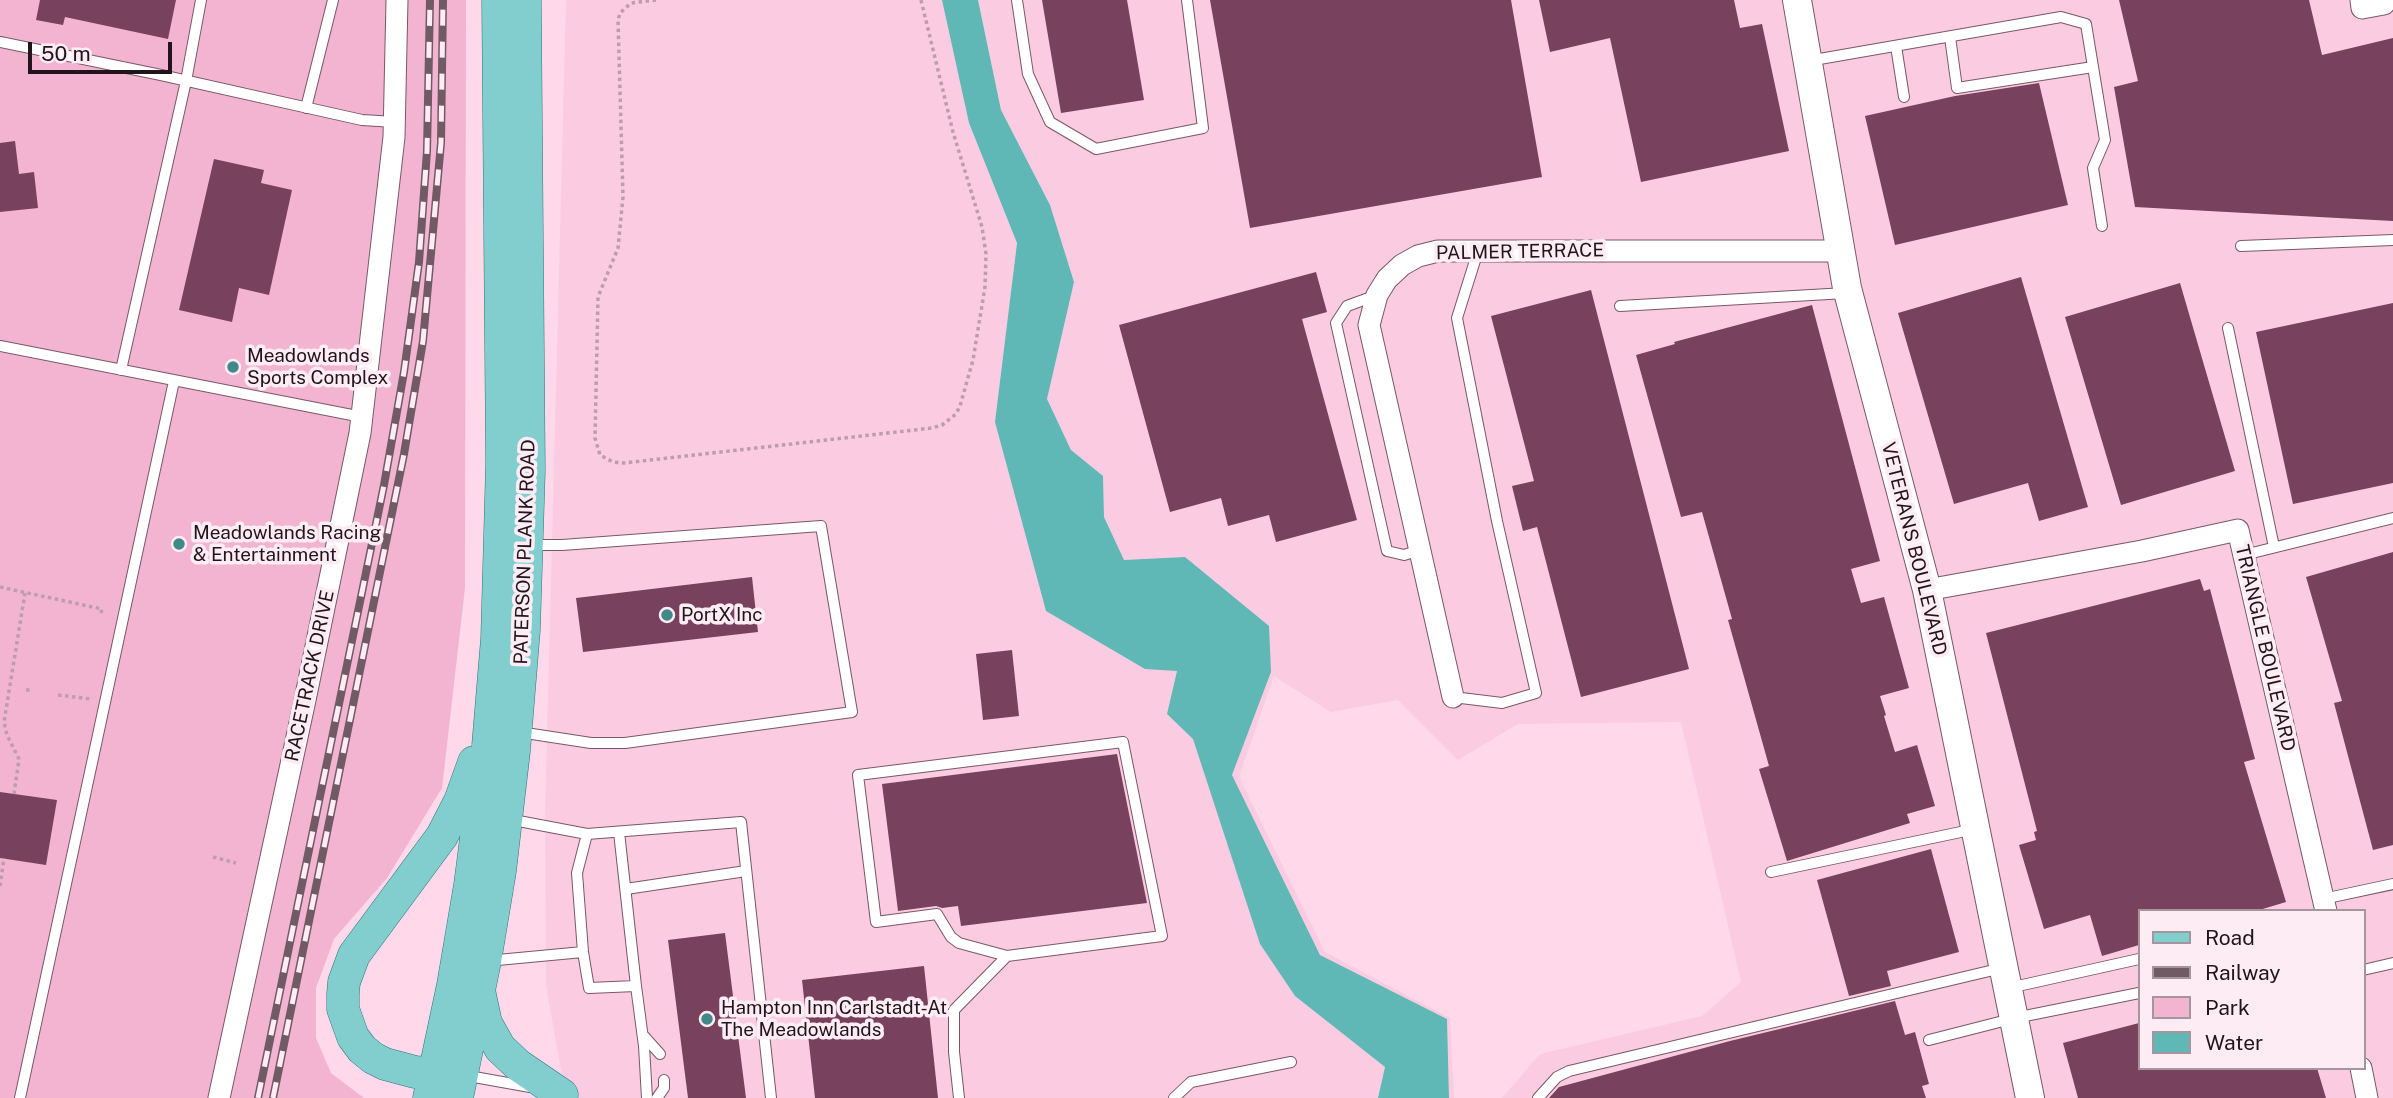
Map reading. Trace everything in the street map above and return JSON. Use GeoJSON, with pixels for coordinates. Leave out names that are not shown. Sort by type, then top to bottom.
{"type":"FeatureCollection","features":[{"type":"Feature","properties":{"kind":"main road","name":"PATERSON PLANK ROAD"},"geometry":{"type":"LineString","coordinates":[[446,1086],[483,792],[500,580],[502,475],[498,0]]}},
{"type":"Feature","properties":{"kind":"main road","name":"PATERSON PLANK ROAD"},"geometry":{"type":"LineString","coordinates":[[446,1086],[482,977],[507,819],[516,732],[528,545],[525,0]]}},
{"type":"Feature","properties":{"kind":"main road"},"geometry":{"type":"LineString","coordinates":[[446,1086],[415,1072],[386,1065],[362,1049],[343,1009],[344,982],[351,961],[363,942],[452,819],[467,784],[491,708]]}},
{"type":"Feature","properties":{"kind":"main road"},"geometry":{"type":"LineString","coordinates":[[482,977],[486,1023],[500,1048],[518,1065],[566,1097]]}},
{"type":"Feature","properties":{"kind":"street","name":"RACETRACK DRIVE"},"geometry":{"type":"LineString","coordinates":[[219,1098],[303,712],[362,417],[395,122],[397,0]]}},
{"type":"Feature","properties":{"kind":"street","name":"VETERANS BOULEVARD"},"geometry":{"type":"LineString","coordinates":[[1797,0],[1849,292],[1927,590],[2030,1098]]}},
{"type":"Feature","properties":{"kind":"street"},"geometry":{"type":"LineString","coordinates":[[2361,0],[2362,8],[2388,5]]}},
{"type":"Feature","properties":{"kind":"street","name":"PALMER TERRACE"},"geometry":{"type":"LineString","coordinates":[[1453,697],[1369,326],[1377,295],[1387,279],[1402,265],[1418,256],[1438,251],[1841,251]]}},
{"type":"Feature","properties":{"kind":"street","name":"TRIANGLE BOULEVARD"},"geometry":{"type":"LineString","coordinates":[[1927,590],[2142,551],[2238,530],[2324,905]]}},
{"type":"Feature","properties":{"kind":"street"},"geometry":{"type":"LineString","coordinates":[[2361,1070],[2368,1098]]}},
{"type":"Feature","properties":{"kind":"lane"},"geometry":{"type":"LineString","coordinates":[[121,370],[186,81],[201,0]]}},
{"type":"Feature","properties":{"kind":"lane"},"geometry":{"type":"LineString","coordinates":[[306,108],[333,0]]}},
{"type":"Feature","properties":{"kind":"lane"},"geometry":{"type":"LineString","coordinates":[[1017,0],[1028,74],[1050,122],[1096,149],[1203,128],[1187,0]]}},
{"type":"Feature","properties":{"kind":"lane"},"geometry":{"type":"LineString","coordinates":[[1808,61],[2061,18],[2086,24],[2105,140],[2093,168],[2102,226]]}},
{"type":"Feature","properties":{"kind":"lane"},"geometry":{"type":"LineString","coordinates":[[1950,37],[1957,88],[2093,67]]}},
{"type":"Feature","properties":{"kind":"lane"},"geometry":{"type":"LineString","coordinates":[[0,42],[362,120],[395,122]]}},
{"type":"Feature","properties":{"kind":"lane"},"geometry":{"type":"LineString","coordinates":[[1896,46],[1904,97]]}},
{"type":"Feature","properties":{"kind":"lane"},"geometry":{"type":"LineString","coordinates":[[2241,246],[2393,240]]}},
{"type":"Feature","properties":{"kind":"lane"},"geometry":{"type":"LineString","coordinates":[[1453,697],[1502,702],[1536,693],[1497,521],[1457,318],[1478,251]]}},
{"type":"Feature","properties":{"kind":"lane"},"geometry":{"type":"LineString","coordinates":[[1620,306],[1849,292]]}},
{"type":"Feature","properties":{"kind":"lane"},"geometry":{"type":"LineString","coordinates":[[1377,295],[1347,306],[1336,323],[1387,551],[1404,555],[1420,550]]}},
{"type":"Feature","properties":{"kind":"lane"},"geometry":{"type":"LineString","coordinates":[[2228,328],[2274,547]]}},
{"type":"Feature","properties":{"kind":"lane"},"geometry":{"type":"LineString","coordinates":[[0,346],[362,417]]}},
{"type":"Feature","properties":{"kind":"lane"},"geometry":{"type":"LineString","coordinates":[[20,1098],[174,381]]}},
{"type":"Feature","properties":{"kind":"lane"},"geometry":{"type":"LineString","coordinates":[[2244,555],[2393,518]]}},
{"type":"Feature","properties":{"kind":"lane"},"geometry":{"type":"LineString","coordinates":[[516,732],[592,743],[625,743],[852,712],[821,526],[562,545],[528,545]]}},
{"type":"Feature","properties":{"kind":"lane"},"geometry":{"type":"LineString","coordinates":[[959,1098],[954,1052],[954,1010],[1007,956],[1163,936],[1123,742],[858,775],[876,922],[937,914],[951,937],[959,943],[1007,956]]}},
{"type":"Feature","properties":{"kind":"lane"},"geometry":{"type":"LineString","coordinates":[[507,819],[587,834],[741,822],[771,1098]]}},
{"type":"Feature","properties":{"kind":"lane"},"geometry":{"type":"LineString","coordinates":[[1771,873],[1975,829]]}},
{"type":"Feature","properties":{"kind":"lane"},"geometry":{"type":"LineString","coordinates":[[619,832],[647,1098]]}},
{"type":"Feature","properties":{"kind":"lane"},"geometry":{"type":"LineString","coordinates":[[587,834],[577,873],[583,953],[589,988],[636,986]]}},
{"type":"Feature","properties":{"kind":"lane"},"geometry":{"type":"LineString","coordinates":[[626,889],[746,871]]}},
{"type":"Feature","properties":{"kind":"lane"},"geometry":{"type":"LineString","coordinates":[[2324,905],[2393,884]]}},
{"type":"Feature","properties":{"kind":"lane"},"geometry":{"type":"LineString","coordinates":[[482,977],[583,953]]}},
{"type":"Feature","properties":{"kind":"lane"},"geometry":{"type":"LineString","coordinates":[[1538,1098],[1557,1077],[1569,1071],[2006,977],[2138,960]]}},
{"type":"Feature","properties":{"kind":"lane"},"geometry":{"type":"LineString","coordinates":[[2365,970],[2393,963]]}},
{"type":"Feature","properties":{"kind":"lane"},"geometry":{"type":"LineString","coordinates":[[1929,1040],[2015,1018],[2138,993]]}},
{"type":"Feature","properties":{"kind":"lane"},"geometry":{"type":"LineString","coordinates":[[642,1034],[660,1054]]}},
{"type":"Feature","properties":{"kind":"lane"},"geometry":{"type":"LineString","coordinates":[[1174,1098],[1191,1082],[1291,1062]]}},
{"type":"Feature","properties":{"kind":"lane"},"geometry":{"type":"LineString","coordinates":[[657,1098],[664,1088],[664,1080]]}},
{"type":"Feature","properties":{"kind":"lane"},"geometry":{"type":"LineString","coordinates":[[446,1086],[522,1085],[566,1097]]}},
{"type":"Feature","properties":{"kind":"path"},"geometry":{"type":"LineString","coordinates":[[656,0],[631,3],[620,13],[618,20],[623,197],[618,248],[598,297],[595,438],[600,455],[613,462],[624,463],[932,428],[942,425],[956,414],[973,360],[985,287],[986,254],[982,227],[953,132],[921,0]]}},
{"type":"Feature","properties":{"kind":"path"},"geometry":{"type":"LineString","coordinates":[[0,587],[102,609],[101,613]]}},
{"type":"Feature","properties":{"kind":"path"},"geometry":{"type":"LineString","coordinates":[[14,794],[19,759],[7,735],[4,722],[25,593]]}},
{"type":"Feature","properties":{"kind":"path"},"geometry":{"type":"LineString","coordinates":[[58,695],[87,699]]}},
{"type":"Feature","properties":{"kind":"path"},"geometry":{"type":"LineString","coordinates":[[213,858],[236,863]]}},
{"type":"Feature","properties":{"kind":"path"},"geometry":{"type":"LineString","coordinates":[[0,886],[4,859]]}},
{"type":"Feature","properties":{"kind":"shaded area"},"geometry":{"type":"Polygon","coordinates":[[[566,0],[942,0],[969,123],[1017,243],[995,422],[1046,611],[1177,671],[1167,714],[1193,738],[1260,944],[1295,996],[1385,1067],[1378,1098],[566,1098],[546,986],[545,812],[566,0]]]}},
{"type":"Feature","properties":{"kind":"shaded area"},"geometry":{"type":"Polygon","coordinates":[[[978,0],[2393,0],[2393,1098],[1502,1098],[1540,1054],[1702,1016],[1741,982],[1681,722],[1518,724],[1458,760],[1398,700],[1331,712],[1274,676],[1239,777],[1325,952],[1450,1018],[1454,1098],[1449,1098],[1447,1019],[1320,955],[1232,775],[1271,672],[1185,557],[1124,560],[1104,517],[1103,476],[1071,450],[1047,399],[1074,282],[1050,205],[1001,110],[978,0]]]}},
{"type":"Feature","properties":{"kind":"green space","name":"Meadowlands Sports Complex"},"geometry":{"type":"Polygon","coordinates":[[[0,0],[466,0],[465,588],[442,788],[387,878],[334,939],[316,988],[316,1038],[331,1073],[364,1098],[0,1098],[0,0]]]}},
{"type":"Feature","properties":{"kind":"water"},"geometry":{"type":"Polygon","coordinates":[[[942,0],[978,0],[1001,110],[1050,205],[1074,282],[1047,399],[1071,450],[1103,476],[1104,517],[1124,560],[1185,557],[1269,626],[1271,672],[1232,775],[1320,955],[1447,1019],[1449,1098],[1378,1098],[1385,1067],[1295,996],[1260,944],[1193,739],[1167,714],[1177,671],[1145,669],[1046,611],[995,422],[1017,243],[969,123],[942,0]]]}},
{"type":"Feature","properties":{"kind":"building"},"geometry":{"type":"Polygon","coordinates":[[[40,0],[176,0],[168,39],[65,17],[63,25],[36,20],[40,0]]]}},
{"type":"Feature","properties":{"kind":"building"},"geometry":{"type":"Polygon","coordinates":[[[1042,0],[1127,0],[1144,100],[1061,113],[1042,0]]]}},
{"type":"Feature","properties":{"kind":"building"},"geometry":{"type":"Polygon","coordinates":[[[1210,0],[1511,0],[1542,177],[1250,228],[1210,0]]]}},
{"type":"Feature","properties":{"kind":"building"},"geometry":{"type":"Polygon","coordinates":[[[1539,0],[1734,0],[1740,28],[1762,24],[1789,151],[1641,182],[1610,38],[1550,52],[1539,0]]]}},
{"type":"Feature","properties":{"kind":"building"},"geometry":{"type":"Polygon","coordinates":[[[2119,0],[2309,0],[2322,55],[2393,38],[2393,221],[2135,207],[2114,87],[2138,81],[2119,0]]]}},
{"type":"Feature","properties":{"kind":"building"},"geometry":{"type":"Polygon","coordinates":[[[2039,83],[2068,205],[1895,245],[1865,116],[1955,96],[2039,83]]]}},
{"type":"Feature","properties":{"kind":"building"},"geometry":{"type":"Polygon","coordinates":[[[15,141],[19,174],[34,172],[38,208],[0,212],[0,143],[15,141]]]}},
{"type":"Feature","properties":{"kind":"building"},"geometry":{"type":"Polygon","coordinates":[[[214,159],[264,170],[261,183],[292,190],[269,295],[239,288],[232,322],[179,310],[214,159]]]}},
{"type":"Feature","properties":{"kind":"building"},"geometry":{"type":"Polygon","coordinates":[[[1316,272],[1327,312],[1302,319],[1357,520],[1276,542],[1269,515],[1228,526],[1221,498],[1170,512],[1119,325],[1316,272]]]}},
{"type":"Feature","properties":{"kind":"building"},"geometry":{"type":"Polygon","coordinates":[[[2021,277],[2088,507],[2039,521],[2028,483],[1954,504],[1898,313],[2021,277]]]}},
{"type":"Feature","properties":{"kind":"building"},"geometry":{"type":"Polygon","coordinates":[[[2180,283],[2235,471],[2121,505],[2065,317],[2180,283]]]}},
{"type":"Feature","properties":{"kind":"building"},"geometry":{"type":"Polygon","coordinates":[[[1591,290],[1689,669],[1581,697],[1537,527],[1523,531],[1512,486],[1534,481],[1491,316],[1591,290]]]}},
{"type":"Feature","properties":{"kind":"building"},"geometry":{"type":"Polygon","coordinates":[[[2393,303],[2393,483],[2293,504],[2256,332],[2393,303]]]}},
{"type":"Feature","properties":{"kind":"building"},"geometry":{"type":"Polygon","coordinates":[[[1812,305],[1880,561],[1851,569],[1861,603],[1884,597],[1909,688],[1880,696],[1886,715],[1884,716],[1895,752],[1917,745],[1935,806],[1907,814],[1910,823],[1787,861],[1759,769],[1769,766],[1728,620],[1732,619],[1702,512],[1681,517],[1636,355],[1675,344],[1674,342],[1812,305]]]}},
{"type":"Feature","properties":{"kind":"building"},"geometry":{"type":"Polygon","coordinates":[[[2393,552],[2393,845],[2373,850],[2334,703],[2342,701],[2306,577],[2393,552]]]}},
{"type":"Feature","properties":{"kind":"building","name":"PortX Inc"},"geometry":{"type":"Polygon","coordinates":[[[752,577],[758,632],[583,652],[576,598],[752,577]]]}},
{"type":"Feature","properties":{"kind":"building"},"geometry":{"type":"Polygon","coordinates":[[[2200,579],[2204,591],[2210,589],[2255,759],[2244,762],[2286,902],[2263,909],[2138,909],[2138,945],[2102,956],[2090,915],[2044,929],[2019,845],[2036,840],[2034,832],[2037,831],[1986,633],[2200,579]]]}},
{"type":"Feature","properties":{"kind":"building"},"geometry":{"type":"Polygon","coordinates":[[[1012,650],[1019,716],[983,720],[976,654],[1012,650]]]}},
{"type":"Feature","properties":{"kind":"building"},"geometry":{"type":"Polygon","coordinates":[[[1117,754],[1147,903],[961,926],[958,906],[898,911],[882,784],[1117,754]]]}},
{"type":"Feature","properties":{"kind":"building"},"geometry":{"type":"Polygon","coordinates":[[[0,792],[57,800],[46,865],[0,858],[0,792]]]}},
{"type":"Feature","properties":{"kind":"building"},"geometry":{"type":"Polygon","coordinates":[[[1931,849],[1959,952],[1887,971],[1891,986],[1849,996],[1817,880],[1931,849]]]}},
{"type":"Feature","properties":{"kind":"building","name":"Hampton Inn Carlstadt-At The Meadowlands"},"geometry":{"type":"Polygon","coordinates":[[[725,933],[746,1098],[688,1098],[668,940],[725,933]]]}},
{"type":"Feature","properties":{"kind":"building"},"geometry":{"type":"Polygon","coordinates":[[[924,966],[938,1098],[815,1098],[802,980],[924,966]]]}},
{"type":"Feature","properties":{"kind":"building"},"geometry":{"type":"Polygon","coordinates":[[[1895,1001],[1905,1035],[1915,1032],[1929,1084],[1922,1086],[1926,1098],[1549,1098],[1559,1087],[1730,1041],[1895,1001]]]}},
{"type":"Feature","properties":{"kind":"building"},"geometry":{"type":"Polygon","coordinates":[[[2138,1023],[2138,1070],[2318,1070],[2326,1098],[2078,1098],[2063,1043],[2138,1023]]]}},
{"type":"Feature","properties":{"kind":"railway"},"geometry":{"type":"LineString","coordinates":[[258,1098],[384,485],[404,372],[419,262],[427,151],[430,0]]}},
{"type":"Feature","properties":{"kind":"railway"},"geometry":{"type":"LineString","coordinates":[[273,1098],[404,454],[423,341],[441,143],[443,0]]}},
{"type":"Feature","properties":{"kind":"place","name":"Meadowlands Sports Complex"},"geometry":{"type":"Point","coordinates":[233,367]}},
{"type":"Feature","properties":{"kind":"place","name":"Meadowlands Racing & Entertainment"},"geometry":{"type":"Point","coordinates":[179,544]}},
{"type":"Feature","properties":{"kind":"place","name":"PortX Inc"},"geometry":{"type":"Point","coordinates":[667,615]}},
{"type":"Feature","properties":{"kind":"place","name":"Hampton Inn Carlstadt-At The Meadowlands"},"geometry":{"type":"Point","coordinates":[707,1019]}}]}
